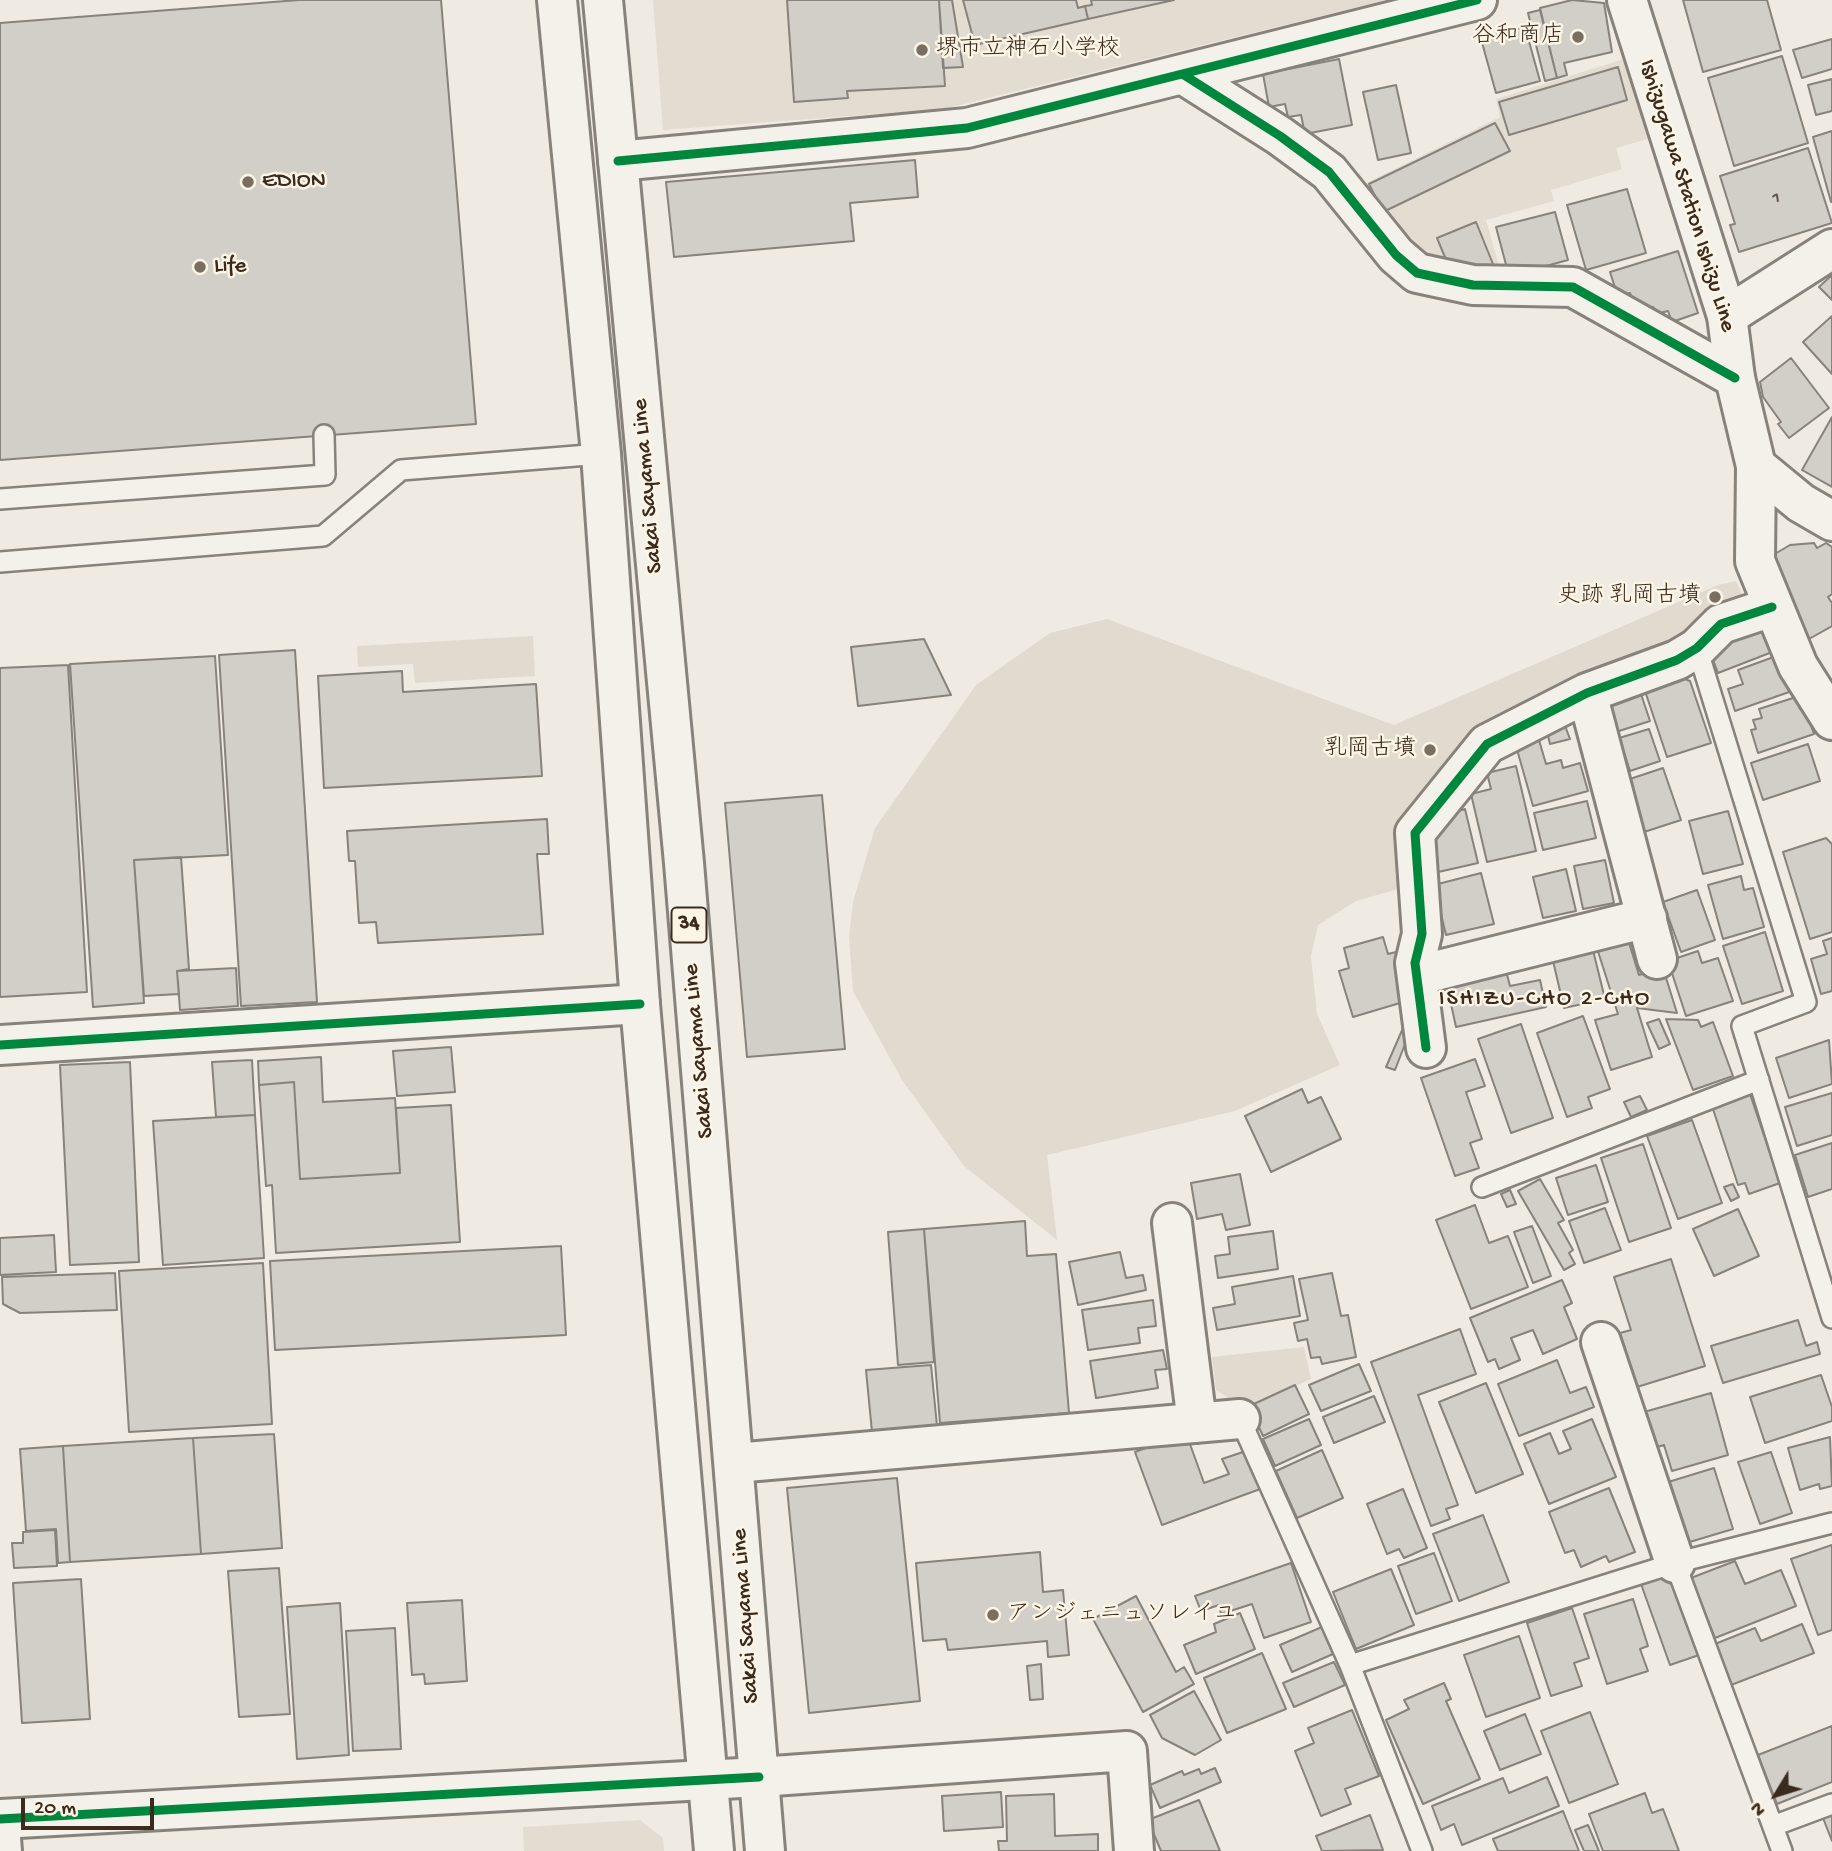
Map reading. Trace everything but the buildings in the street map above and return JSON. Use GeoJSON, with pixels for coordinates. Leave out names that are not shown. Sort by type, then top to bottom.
{"type":"FeatureCollection","features":[{"type":"Feature","properties":{"kind":"street","name":"Sakai Sayama Line"},"geometry":{"type":"LineString","coordinates":[[557,0],[601,454],[640,1004],[714,1851]]}},
{"type":"Feature","properties":{"kind":"street","name":"Sakai Sayama Line"},"geometry":{"type":"LineString","coordinates":[[603,0],[684,863],[765,1851]]}},
{"type":"Feature","properties":{"kind":"street"},"geometry":{"type":"LineString","coordinates":[[618,161],[967,128],[1477,0]]}},
{"type":"Feature","properties":{"kind":"street","name":"Ishizugawa Station Ishizu Line"},"geometry":{"type":"LineString","coordinates":[[1627,0],[1727,316],[1735,378],[1756,466],[1755,561],[1798,666],[1832,720]]}},
{"type":"Feature","properties":{"kind":"street"},"geometry":{"type":"LineString","coordinates":[[1184,75],[1280,136],[1329,172],[1396,255],[1417,273],[1474,285],[1573,287],[1735,378]]}},
{"type":"Feature","properties":{"kind":"street"},"geometry":{"type":"LineString","coordinates":[[1727,316],[1832,249]]}},
{"type":"Feature","properties":{"kind":"street"},"geometry":{"type":"LineString","coordinates":[[1756,466],[1801,503],[1832,521]]}},
{"type":"Feature","properties":{"kind":"street"},"geometry":{"type":"LineString","coordinates":[[1426,1048],[1419,975],[1415,963],[1422,934],[1415,833],[1488,744],[1587,693],[1677,660],[1698,648],[1721,624],[1772,607]]}},
{"type":"Feature","properties":{"kind":"street"},"geometry":{"type":"LineString","coordinates":[[1587,693],[1657,959]]}},
{"type":"Feature","properties":{"kind":"street"},"geometry":{"type":"LineString","coordinates":[[1419,975],[1647,918]]}},
{"type":"Feature","properties":{"kind":"street"},"geometry":{"type":"LineString","coordinates":[[0,1045],[640,1004]]}},
{"type":"Feature","properties":{"kind":"street"},"geometry":{"type":"LineString","coordinates":[[1172,1223],[1197,1423]]}},
{"type":"Feature","properties":{"kind":"street"},"geometry":{"type":"LineString","coordinates":[[1601,1342],[1675,1563]]}},
{"type":"Feature","properties":{"kind":"street"},"geometry":{"type":"LineString","coordinates":[[735,1463],[1240,1419]]}},
{"type":"Feature","properties":{"kind":"street"},"geometry":{"type":"LineString","coordinates":[[0,1819],[759,1777],[1127,1751],[1134,1851]]}},
{"type":"Feature","properties":{"kind":"street"},"geometry":{"type":"LineString","coordinates":[[0,1826],[2,1851]]}},
{"type":"Feature","properties":{"kind":"lane"},"geometry":{"type":"LineString","coordinates":[[0,499],[325,475],[324,435]]}},
{"type":"Feature","properties":{"kind":"lane"},"geometry":{"type":"LineString","coordinates":[[0,562],[323,536],[401,470],[601,454]]}},
{"type":"Feature","properties":{"kind":"lane"},"geometry":{"type":"LineString","coordinates":[[1698,648],[1806,1002],[1742,1026],[1832,1318]]}},
{"type":"Feature","properties":{"kind":"lane"},"geometry":{"type":"LineString","coordinates":[[1482,1188],[1759,1080]]}},
{"type":"Feature","properties":{"kind":"lane"},"geometry":{"type":"LineString","coordinates":[[1240,1419],[1350,1665],[1422,1851]]}},
{"type":"Feature","properties":{"kind":"lane"},"geometry":{"type":"LineString","coordinates":[[1350,1665],[1675,1563],[1832,1523]]}},
{"type":"Feature","properties":{"kind":"lane"},"geometry":{"type":"LineString","coordinates":[[1675,1563],[1782,1851]]}},
{"type":"Feature","properties":{"kind":"lane"},"geometry":{"type":"LineString","coordinates":[[1773,1826],[1832,1804]]}},
{"type":"Feature","properties":{"kind":"shaded area","name":"堺市立神石小学校"},"geometry":{"type":"Polygon","coordinates":[[[653,0],[1386,0],[944,109],[663,130],[653,0]]]}},
{"type":"Feature","properties":{"kind":"shaded area"},"geometry":{"type":"Polygon","coordinates":[[[1624,59],[1648,139],[1616,148],[1622,169],[1551,190],[1554,201],[1486,220],[1502,276],[1419,265],[1358,187],[1500,117],[1496,99],[1624,59]]]}},
{"type":"Feature","properties":{"kind":"shaded area"},"geometry":{"type":"Polygon","coordinates":[[[1736,581],[1743,596],[1702,611],[1679,643],[1482,730],[1397,824],[1398,889],[1356,901],[1318,925],[1311,956],[1317,1014],[1340,1065],[1235,1111],[1047,1155],[1057,1240],[964,1166],[902,1080],[853,991],[849,937],[853,902],[875,828],[976,685],[1050,633],[1107,619],[1394,725],[1718,585],[1736,581]]]}},
{"type":"Feature","properties":{"kind":"shaded area"},"geometry":{"type":"Polygon","coordinates":[[[533,636],[535,676],[415,683],[413,664],[358,667],[357,646],[533,636]]]}},
{"type":"Feature","properties":{"kind":"shaded area"},"geometry":{"type":"Polygon","coordinates":[[[1304,1347],[1311,1379],[1246,1409],[1216,1390],[1212,1357],[1304,1347]]]}},
{"type":"Feature","properties":{"kind":"shaded area"},"geometry":{"type":"Polygon","coordinates":[[[640,1820],[663,1838],[664,1851],[524,1851],[523,1827],[640,1820]]]}},
{"type":"Feature","properties":{"kind":"cycle path"},"geometry":{"type":"LineString","coordinates":[[618,161],[967,128],[1477,0]]}},
{"type":"Feature","properties":{"kind":"cycle path"},"geometry":{"type":"LineString","coordinates":[[1184,75],[1280,136],[1329,172],[1396,255],[1417,273],[1473,285],[1573,287],[1735,378]]}},
{"type":"Feature","properties":{"kind":"cycle path"},"geometry":{"type":"LineString","coordinates":[[1426,1048],[1415,963],[1422,934],[1415,833],[1487,744],[1587,693],[1677,660],[1697,648],[1721,624],[1772,607]]}},
{"type":"Feature","properties":{"kind":"cycle path"},"geometry":{"type":"LineString","coordinates":[[0,1045],[640,1004]]}},
{"type":"Feature","properties":{"kind":"cycle path"},"geometry":{"type":"LineString","coordinates":[[0,1819],[759,1777]]}},
{"type":"Feature","properties":{"kind":"place","name":"谷和商店"},"geometry":{"type":"Point","coordinates":[1578,37]}},
{"type":"Feature","properties":{"kind":"place","name":"堺市立神石小学校"},"geometry":{"type":"Point","coordinates":[922,50]}},
{"type":"Feature","properties":{"kind":"place","name":"EDION"},"geometry":{"type":"Point","coordinates":[248,182]}},
{"type":"Feature","properties":{"kind":"place","name":"Life"},"geometry":{"type":"Point","coordinates":[200,267]}},
{"type":"Feature","properties":{"kind":"place","name":"史跡 乳岡古墳"},"geometry":{"type":"Point","coordinates":[1715,597]}},
{"type":"Feature","properties":{"kind":"place","name":"乳岡古墳"},"geometry":{"type":"Point","coordinates":[1430,750]}},
{"type":"Feature","properties":{"kind":"place","name":"アンジェニュソレイユ"},"geometry":{"type":"Point","coordinates":[993,1615]}},
{"type":"Feature","properties":{"kind":"district","name":"ISHIZU-CHO 2-CHO"},"geometry":{"type":"Point","coordinates":[1545,1000]}}]}
